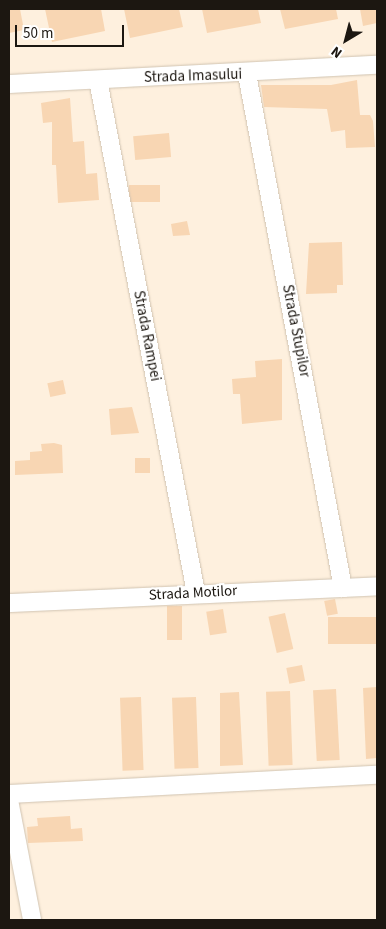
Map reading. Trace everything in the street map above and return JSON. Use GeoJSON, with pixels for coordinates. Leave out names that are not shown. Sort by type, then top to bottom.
{"type":"FeatureCollection","features":[{"type":"Feature","properties":{"kind":"street","name":"Strada Imasului"},"geometry":{"type":"LineString","coordinates":[[9,84],[247,74],[377,65]]}},
{"type":"Feature","properties":{"kind":"street","name":"Strada Stupilor"},"geometry":{"type":"LineString","coordinates":[[247,74],[344,588]]}},
{"type":"Feature","properties":{"kind":"street","name":"Strada Rampei"},"geometry":{"type":"LineString","coordinates":[[98,80],[196,593]]}},
{"type":"Feature","properties":{"kind":"street","name":"Strada Motilor"},"geometry":{"type":"LineString","coordinates":[[9,603],[377,586]]}},
{"type":"Feature","properties":{"kind":"street"},"geometry":{"type":"LineString","coordinates":[[9,794],[377,775]]}},
{"type":"Feature","properties":{"kind":"street"},"geometry":{"type":"LineString","coordinates":[[9,800],[32,920]]}},
{"type":"Feature","properties":{"kind":"building"},"geometry":{"type":"Polygon","coordinates":[[[9,9],[20,9],[24,30],[9,33],[9,9]]]}},
{"type":"Feature","properties":{"kind":"building"},"geometry":{"type":"Polygon","coordinates":[[[45,9],[101,9],[105,31],[52,42],[45,9]]]}},
{"type":"Feature","properties":{"kind":"building"},"geometry":{"type":"Polygon","coordinates":[[[124,9],[179,9],[183,27],[130,38],[124,9]]]}},
{"type":"Feature","properties":{"kind":"building"},"geometry":{"type":"Polygon","coordinates":[[[202,9],[258,9],[261,23],[207,33],[202,9]]]}},
{"type":"Feature","properties":{"kind":"building"},"geometry":{"type":"Polygon","coordinates":[[[280,9],[336,9],[338,19],[285,29],[280,9]]]}},
{"type":"Feature","properties":{"kind":"building"},"geometry":{"type":"Polygon","coordinates":[[[360,9],[377,9],[377,23],[363,26],[360,9]]]}},
{"type":"Feature","properties":{"kind":"building"},"geometry":{"type":"Polygon","coordinates":[[[357,80],[360,115],[370,115],[373,121],[375,147],[346,148],[345,130],[331,132],[327,109],[264,107],[261,85],[331,85],[357,80]]]}},
{"type":"Feature","properties":{"kind":"building"},"geometry":{"type":"Polygon","coordinates":[[[70,98],[73,142],[84,141],[86,174],[97,173],[99,200],[58,203],[56,165],[52,165],[52,122],[43,123],[41,103],[70,98]]]}},
{"type":"Feature","properties":{"kind":"building"},"geometry":{"type":"Polygon","coordinates":[[[169,133],[171,157],[135,160],[133,136],[169,133]]]}},
{"type":"Feature","properties":{"kind":"building"},"geometry":{"type":"Polygon","coordinates":[[[129,185],[160,185],[160,202],[129,202],[129,185]]]}},
{"type":"Feature","properties":{"kind":"building"},"geometry":{"type":"Polygon","coordinates":[[[187,221],[190,235],[173,236],[171,224],[187,221]]]}},
{"type":"Feature","properties":{"kind":"building"},"geometry":{"type":"Polygon","coordinates":[[[342,242],[343,285],[337,285],[337,293],[306,294],[309,243],[342,242]]]}},
{"type":"Feature","properties":{"kind":"building"},"geometry":{"type":"Polygon","coordinates":[[[282,359],[282,420],[242,424],[240,394],[233,394],[232,379],[256,377],[255,361],[282,359]]]}},
{"type":"Feature","properties":{"kind":"building"},"geometry":{"type":"Polygon","coordinates":[[[63,380],[66,394],[50,397],[47,383],[63,380]]]}},
{"type":"Feature","properties":{"kind":"building"},"geometry":{"type":"Polygon","coordinates":[[[132,407],[139,433],[111,435],[109,409],[132,407]]]}},
{"type":"Feature","properties":{"kind":"building"},"geometry":{"type":"Polygon","coordinates":[[[54,443],[62,445],[63,473],[15,475],[15,461],[30,460],[30,452],[42,451],[41,444],[54,443]]]}},
{"type":"Feature","properties":{"kind":"building"},"geometry":{"type":"Polygon","coordinates":[[[135,458],[150,458],[150,473],[135,473],[135,458]]]}},
{"type":"Feature","properties":{"kind":"building"},"geometry":{"type":"Polygon","coordinates":[[[335,599],[338,614],[327,616],[324,601],[335,599]]]}},
{"type":"Feature","properties":{"kind":"building"},"geometry":{"type":"Polygon","coordinates":[[[167,606],[182,606],[182,640],[167,640],[167,606]]]}},
{"type":"Feature","properties":{"kind":"building"},"geometry":{"type":"Polygon","coordinates":[[[223,609],[227,633],[210,635],[206,612],[223,609]]]}},
{"type":"Feature","properties":{"kind":"building"},"geometry":{"type":"Polygon","coordinates":[[[285,613],[293,649],[277,653],[268,617],[285,613]]]}},
{"type":"Feature","properties":{"kind":"building"},"geometry":{"type":"Polygon","coordinates":[[[328,617],[377,617],[377,644],[328,644],[328,617]]]}},
{"type":"Feature","properties":{"kind":"building"},"geometry":{"type":"Polygon","coordinates":[[[302,665],[305,681],[289,684],[286,668],[302,665]]]}},
{"type":"Feature","properties":{"kind":"building"},"geometry":{"type":"Polygon","coordinates":[[[377,687],[377,758],[366,759],[363,688],[377,687]]]}},
{"type":"Feature","properties":{"kind":"building"},"geometry":{"type":"Polygon","coordinates":[[[336,689],[340,760],[317,761],[313,690],[336,689]]]}},
{"type":"Feature","properties":{"kind":"building"},"geometry":{"type":"Polygon","coordinates":[[[290,691],[293,765],[269,766],[266,692],[290,691]]]}},
{"type":"Feature","properties":{"kind":"building"},"geometry":{"type":"Polygon","coordinates":[[[239,692],[243,765],[220,766],[220,693],[239,692]]]}},
{"type":"Feature","properties":{"kind":"building"},"geometry":{"type":"Polygon","coordinates":[[[141,697],[144,770],[123,771],[120,698],[141,697]]]}},
{"type":"Feature","properties":{"kind":"building"},"geometry":{"type":"Polygon","coordinates":[[[196,697],[198,768],[174,769],[172,698],[196,697]]]}},
{"type":"Feature","properties":{"kind":"building"},"geometry":{"type":"Polygon","coordinates":[[[70,816],[71,829],[82,828],[83,841],[28,843],[27,827],[38,826],[37,818],[70,816]]]}}]}
